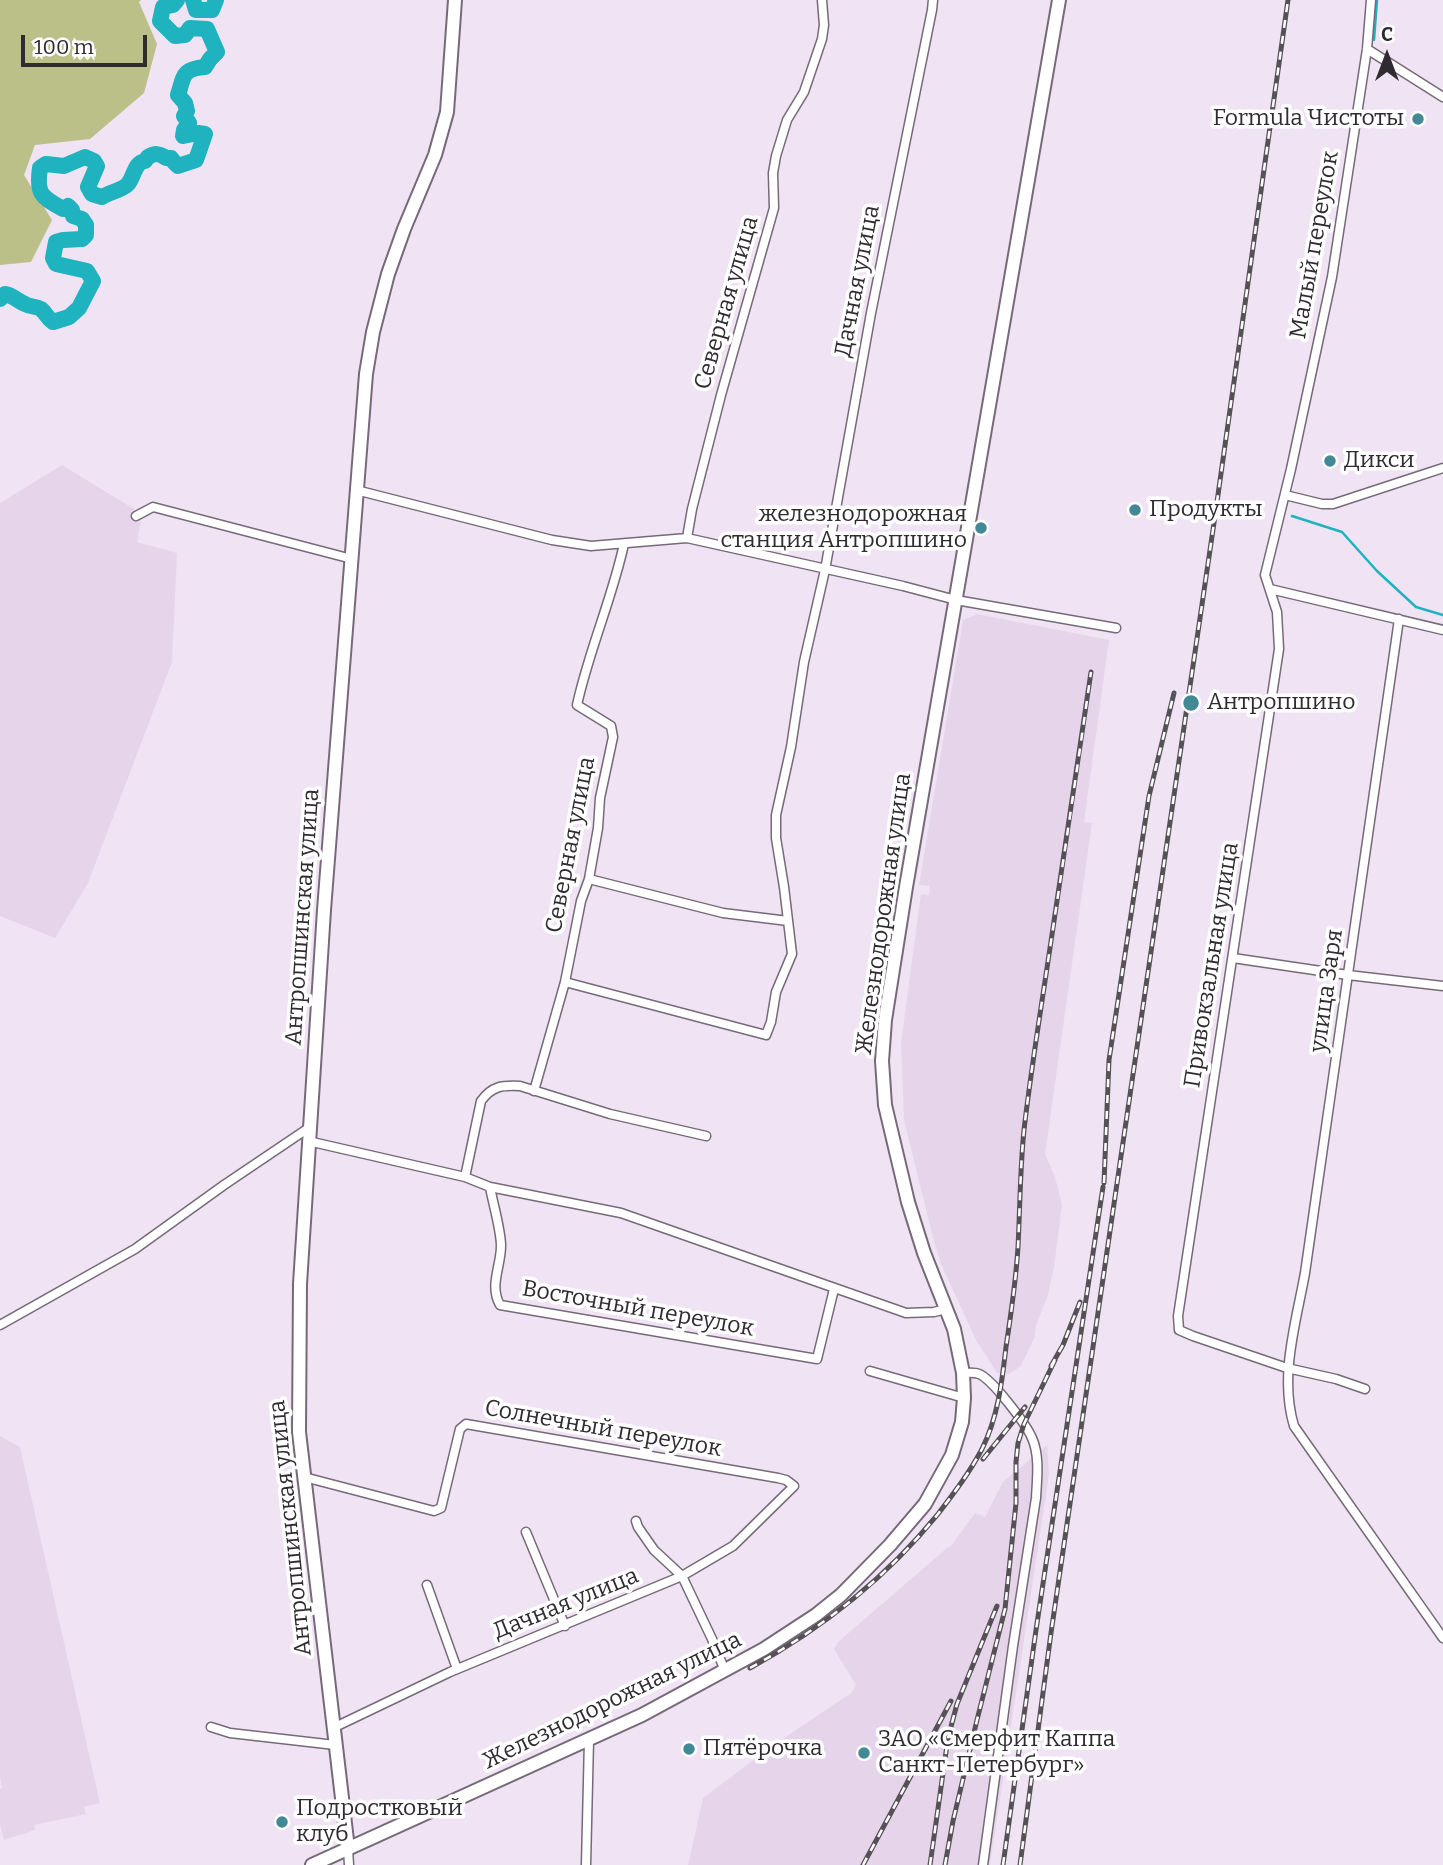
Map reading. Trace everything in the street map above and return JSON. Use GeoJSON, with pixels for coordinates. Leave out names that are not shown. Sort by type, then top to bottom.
{"type":"FeatureCollection","features":[{"type":"Feature","properties":{"kind":"street","name":"Антропшинская улица"},"geometry":{"type":"LineString","coordinates":[[348,1849],[299,1432],[299,1311],[309,1134],[366,374],[373,332],[388,274],[435,155],[447,112],[455,0]]}},
{"type":"Feature","properties":{"kind":"street","name":"Северная улица"},"geometry":{"type":"LineString","coordinates":[[687,538],[721,395],[774,208],[773,173],[776,156],[787,120],[804,92],[822,39],[822,0]]}},
{"type":"Feature","properties":{"kind":"street","name":"Дачная улица"},"geometry":{"type":"LineString","coordinates":[[788,921],[776,838],[776,815],[933,0]]}},
{"type":"Feature","properties":{"kind":"street","name":"Железнодорожная улица"},"geometry":{"type":"LineString","coordinates":[[312,1865],[675,1699],[764,1649],[841,1595],[925,1504],[948,1464],[962,1422],[963,1373],[954,1329],[924,1254],[908,1202],[885,1105],[882,1061],[885,1020],[1059,0]]}},
{"type":"Feature","properties":{"kind":"street","name":"Малый переулок"},"geometry":{"type":"LineString","coordinates":[[1285,495],[1332,277],[1367,49],[1371,0]]}},
{"type":"Feature","properties":{"kind":"street"},"geometry":{"type":"LineString","coordinates":[[1367,49],[1443,97]]}},
{"type":"Feature","properties":{"kind":"street"},"geometry":{"type":"LineString","coordinates":[[1285,495],[1322,504],[1333,503],[1443,468]]}},
{"type":"Feature","properties":{"kind":"street"},"geometry":{"type":"LineString","coordinates":[[356,490],[552,540],[591,546],[687,538],[956,600],[1116,628]]}},
{"type":"Feature","properties":{"kind":"street","name":"Привокзальная улица"},"geometry":{"type":"LineString","coordinates":[[1285,495],[1265,575],[1277,612],[1279,649],[1178,1316],[1179,1330],[1287,1368]]}},
{"type":"Feature","properties":{"kind":"street"},"geometry":{"type":"LineString","coordinates":[[136,516],[153,507],[352,559]]}},
{"type":"Feature","properties":{"kind":"street","name":"Северная улица"},"geometry":{"type":"LineString","coordinates":[[534,1091],[565,982],[581,901],[589,879],[600,798],[613,737],[611,726],[578,705],[583,678],[615,582],[624,544]]}},
{"type":"Feature","properties":{"kind":"street"},"geometry":{"type":"LineString","coordinates":[[1270,589],[1443,630]]}},
{"type":"Feature","properties":{"kind":"street","name":"улица Заря"},"geometry":{"type":"LineString","coordinates":[[1399,619],[1305,1273],[1287,1368],[1290,1415],[1294,1426],[1443,1639]]}},
{"type":"Feature","properties":{"kind":"street"},"geometry":{"type":"LineString","coordinates":[[565,982],[766,1035],[776,992],[792,954],[788,921],[723,913],[589,879]]}},
{"type":"Feature","properties":{"kind":"street"},"geometry":{"type":"LineString","coordinates":[[1233,958],[1443,986]]}},
{"type":"Feature","properties":{"kind":"street"},"geometry":{"type":"LineString","coordinates":[[465,1177],[481,1101],[487,1093],[506,1085],[520,1086],[610,1114],[706,1136]]}},
{"type":"Feature","properties":{"kind":"street"},"geometry":{"type":"LineString","coordinates":[[0,1325],[135,1249],[224,1185],[309,1134],[465,1177],[490,1187],[621,1213],[906,1313],[946,1309]]}},
{"type":"Feature","properties":{"kind":"street","name":"Восточный переулок"},"geometry":{"type":"LineString","coordinates":[[490,1187],[501,1245],[495,1285],[495,1297],[500,1305],[817,1359],[834,1289]]}},
{"type":"Feature","properties":{"kind":"street"},"geometry":{"type":"LineString","coordinates":[[1287,1368],[1336,1379],[1365,1389]]}},
{"type":"Feature","properties":{"kind":"street"},"geometry":{"type":"LineString","coordinates":[[870,1371],[964,1398]]}},
{"type":"Feature","properties":{"kind":"street"},"geometry":{"type":"LineString","coordinates":[[963,1373],[981,1374],[1000,1393],[1032,1438],[1037,1466],[1036,1498],[983,1865]]}},
{"type":"Feature","properties":{"kind":"street","name":"Солнечный переулок"},"geometry":{"type":"LineString","coordinates":[[304,1477],[433,1511],[441,1507],[460,1429],[466,1424],[778,1478],[794,1486]]}},
{"type":"Feature","properties":{"kind":"street","name":"Дачная улица"},"geometry":{"type":"LineString","coordinates":[[333,1728],[457,1670],[682,1576],[733,1546],[794,1486]]}},
{"type":"Feature","properties":{"kind":"street"},"geometry":{"type":"LineString","coordinates":[[636,1521],[654,1550],[682,1576],[725,1671]]}},
{"type":"Feature","properties":{"kind":"street"},"geometry":{"type":"LineString","coordinates":[[526,1532],[565,1626]]}},
{"type":"Feature","properties":{"kind":"street"},"geometry":{"type":"LineString","coordinates":[[428,1585],[457,1670]]}},
{"type":"Feature","properties":{"kind":"street"},"geometry":{"type":"LineString","coordinates":[[211,1727],[229,1733],[335,1745]]}},
{"type":"Feature","properties":{"kind":"street"},"geometry":{"type":"LineString","coordinates":[[586,1865],[589,1740]]}},
{"type":"Feature","properties":{"kind":"street"},"geometry":{"type":"LineString","coordinates":[[348,1849],[349,1865]]}},
{"type":"Feature","properties":{"kind":"shaded area"},"geometry":{"type":"Polygon","coordinates":[[[62,465],[134,509],[141,519],[137,542],[177,553],[172,662],[88,883],[55,938],[0,916],[0,503],[62,465]]]}},
{"type":"Feature","properties":{"kind":"shaded area"},"geometry":{"type":"Polygon","coordinates":[[[977,614],[1109,640],[1084,822],[1092,823],[1045,1154],[1055,1177],[1062,1205],[1054,1267],[1035,1336],[1021,1366],[1009,1374],[997,1373],[976,1340],[941,1264],[904,1120],[901,1043],[921,894],[929,895],[930,886],[919,885],[963,620],[977,614]]]}},
{"type":"Feature","properties":{"kind":"shaded area"},"geometry":{"type":"Polygon","coordinates":[[[0,1436],[20,1447],[100,1803],[84,1807],[86,1814],[34,1825],[35,1830],[4,1840],[0,1825],[0,1436]]]}},
{"type":"Feature","properties":{"kind":"shaded area"},"geometry":{"type":"Polygon","coordinates":[[[1047,1445],[1049,1474],[990,1865],[688,1865],[703,1798],[772,1746],[851,1693],[856,1685],[834,1649],[838,1642],[951,1546],[975,1513],[985,1517],[1003,1482],[1047,1445]]]}},
{"type":"Feature","properties":{"kind":"green space"},"geometry":{"type":"Polygon","coordinates":[[[0,0],[141,0],[139,2],[157,44],[144,93],[90,139],[35,145],[24,175],[52,220],[31,262],[0,265],[0,0]]]}},
{"type":"Feature","properties":{"kind":"waterway"},"geometry":{"type":"LineString","coordinates":[[0,299],[5,294],[41,309],[53,322],[69,317],[79,308],[93,281],[87,271],[56,264],[53,258],[56,242],[82,239],[86,235],[86,225],[82,219],[73,216],[68,206],[63,209],[42,194],[39,184],[40,168],[46,164],[64,166],[85,157],[94,161],[97,166],[88,187],[92,194],[102,197],[126,186],[139,164],[153,155],[171,158],[178,166],[196,160],[205,134],[183,136],[189,123],[184,116],[187,111],[185,103],[178,95],[185,75],[205,67],[217,52],[207,29],[190,28],[185,35],[175,36],[160,21],[163,7],[173,5],[177,0]]}},
{"type":"Feature","properties":{"kind":"waterway"},"geometry":{"type":"LineString","coordinates":[[193,0],[196,10],[212,10],[216,0]]}},
{"type":"Feature","properties":{"kind":"waterway"},"geometry":{"type":"LineString","coordinates":[[1374,40],[1377,0]]}},
{"type":"Feature","properties":{"kind":"waterway"},"geometry":{"type":"LineString","coordinates":[[1292,516],[1342,532],[1377,571],[1416,607],[1443,615]]}},
{"type":"Feature","properties":{"kind":"railway"},"geometry":{"type":"LineString","coordinates":[[1020,1865],[1051,1633],[1288,0]]}},
{"type":"Feature","properties":{"kind":"railway"},"geometry":{"type":"LineString","coordinates":[[750,1668],[828,1619],[897,1559],[938,1514],[962,1482],[982,1449],[992,1424],[1001,1386],[1015,1284],[1023,1145],[1030,1084],[1091,672]]}},
{"type":"Feature","properties":{"kind":"railway"},"geometry":{"type":"LineString","coordinates":[[1104,1183],[1109,1060],[1149,796],[1174,693]]}},
{"type":"Feature","properties":{"kind":"railway"},"geometry":{"type":"LineString","coordinates":[[1003,1865],[1103,1187]]}},
{"type":"Feature","properties":{"kind":"railway"},"geometry":{"type":"LineString","coordinates":[[1051,1366],[1063,1345],[1080,1302]]}},
{"type":"Feature","properties":{"kind":"railway"},"geometry":{"type":"LineString","coordinates":[[945,1865],[953,1821],[1005,1609],[1016,1503],[1018,1443],[1024,1424],[1055,1360]]}},
{"type":"Feature","properties":{"kind":"railway"},"geometry":{"type":"LineString","coordinates":[[983,1459],[1025,1407]]}},
{"type":"Feature","properties":{"kind":"railway"},"geometry":{"type":"LineString","coordinates":[[930,1865],[948,1738],[957,1704],[997,1606]]}},
{"type":"Feature","properties":{"kind":"railway"},"geometry":{"type":"LineString","coordinates":[[863,1865],[951,1701]]}},
{"type":"Feature","properties":{"kind":"place","name":"Formula Чистоты"},"geometry":{"type":"Point","coordinates":[1418,119]}},
{"type":"Feature","properties":{"kind":"place","name":"Дикси"},"geometry":{"type":"Point","coordinates":[1330,461]}},
{"type":"Feature","properties":{"kind":"place","name":"Продукты"},"geometry":{"type":"Point","coordinates":[1135,510]}},
{"type":"Feature","properties":{"kind":"place","name":"железнодорожная станция Антропшино"},"geometry":{"type":"Point","coordinates":[981,528]}},
{"type":"Feature","properties":{"kind":"place","name":"Антропшино"},"geometry":{"type":"Point","coordinates":[1191,703]}},
{"type":"Feature","properties":{"kind":"place","name":"Пятёрочка"},"geometry":{"type":"Point","coordinates":[689,1749]}},
{"type":"Feature","properties":{"kind":"place","name":"ЗАО «Смерфит Каппа Санкт-Петербург»"},"geometry":{"type":"Point","coordinates":[864,1753]}},
{"type":"Feature","properties":{"kind":"place","name":"Подростковый клуб"},"geometry":{"type":"Point","coordinates":[282,1822]}}]}
